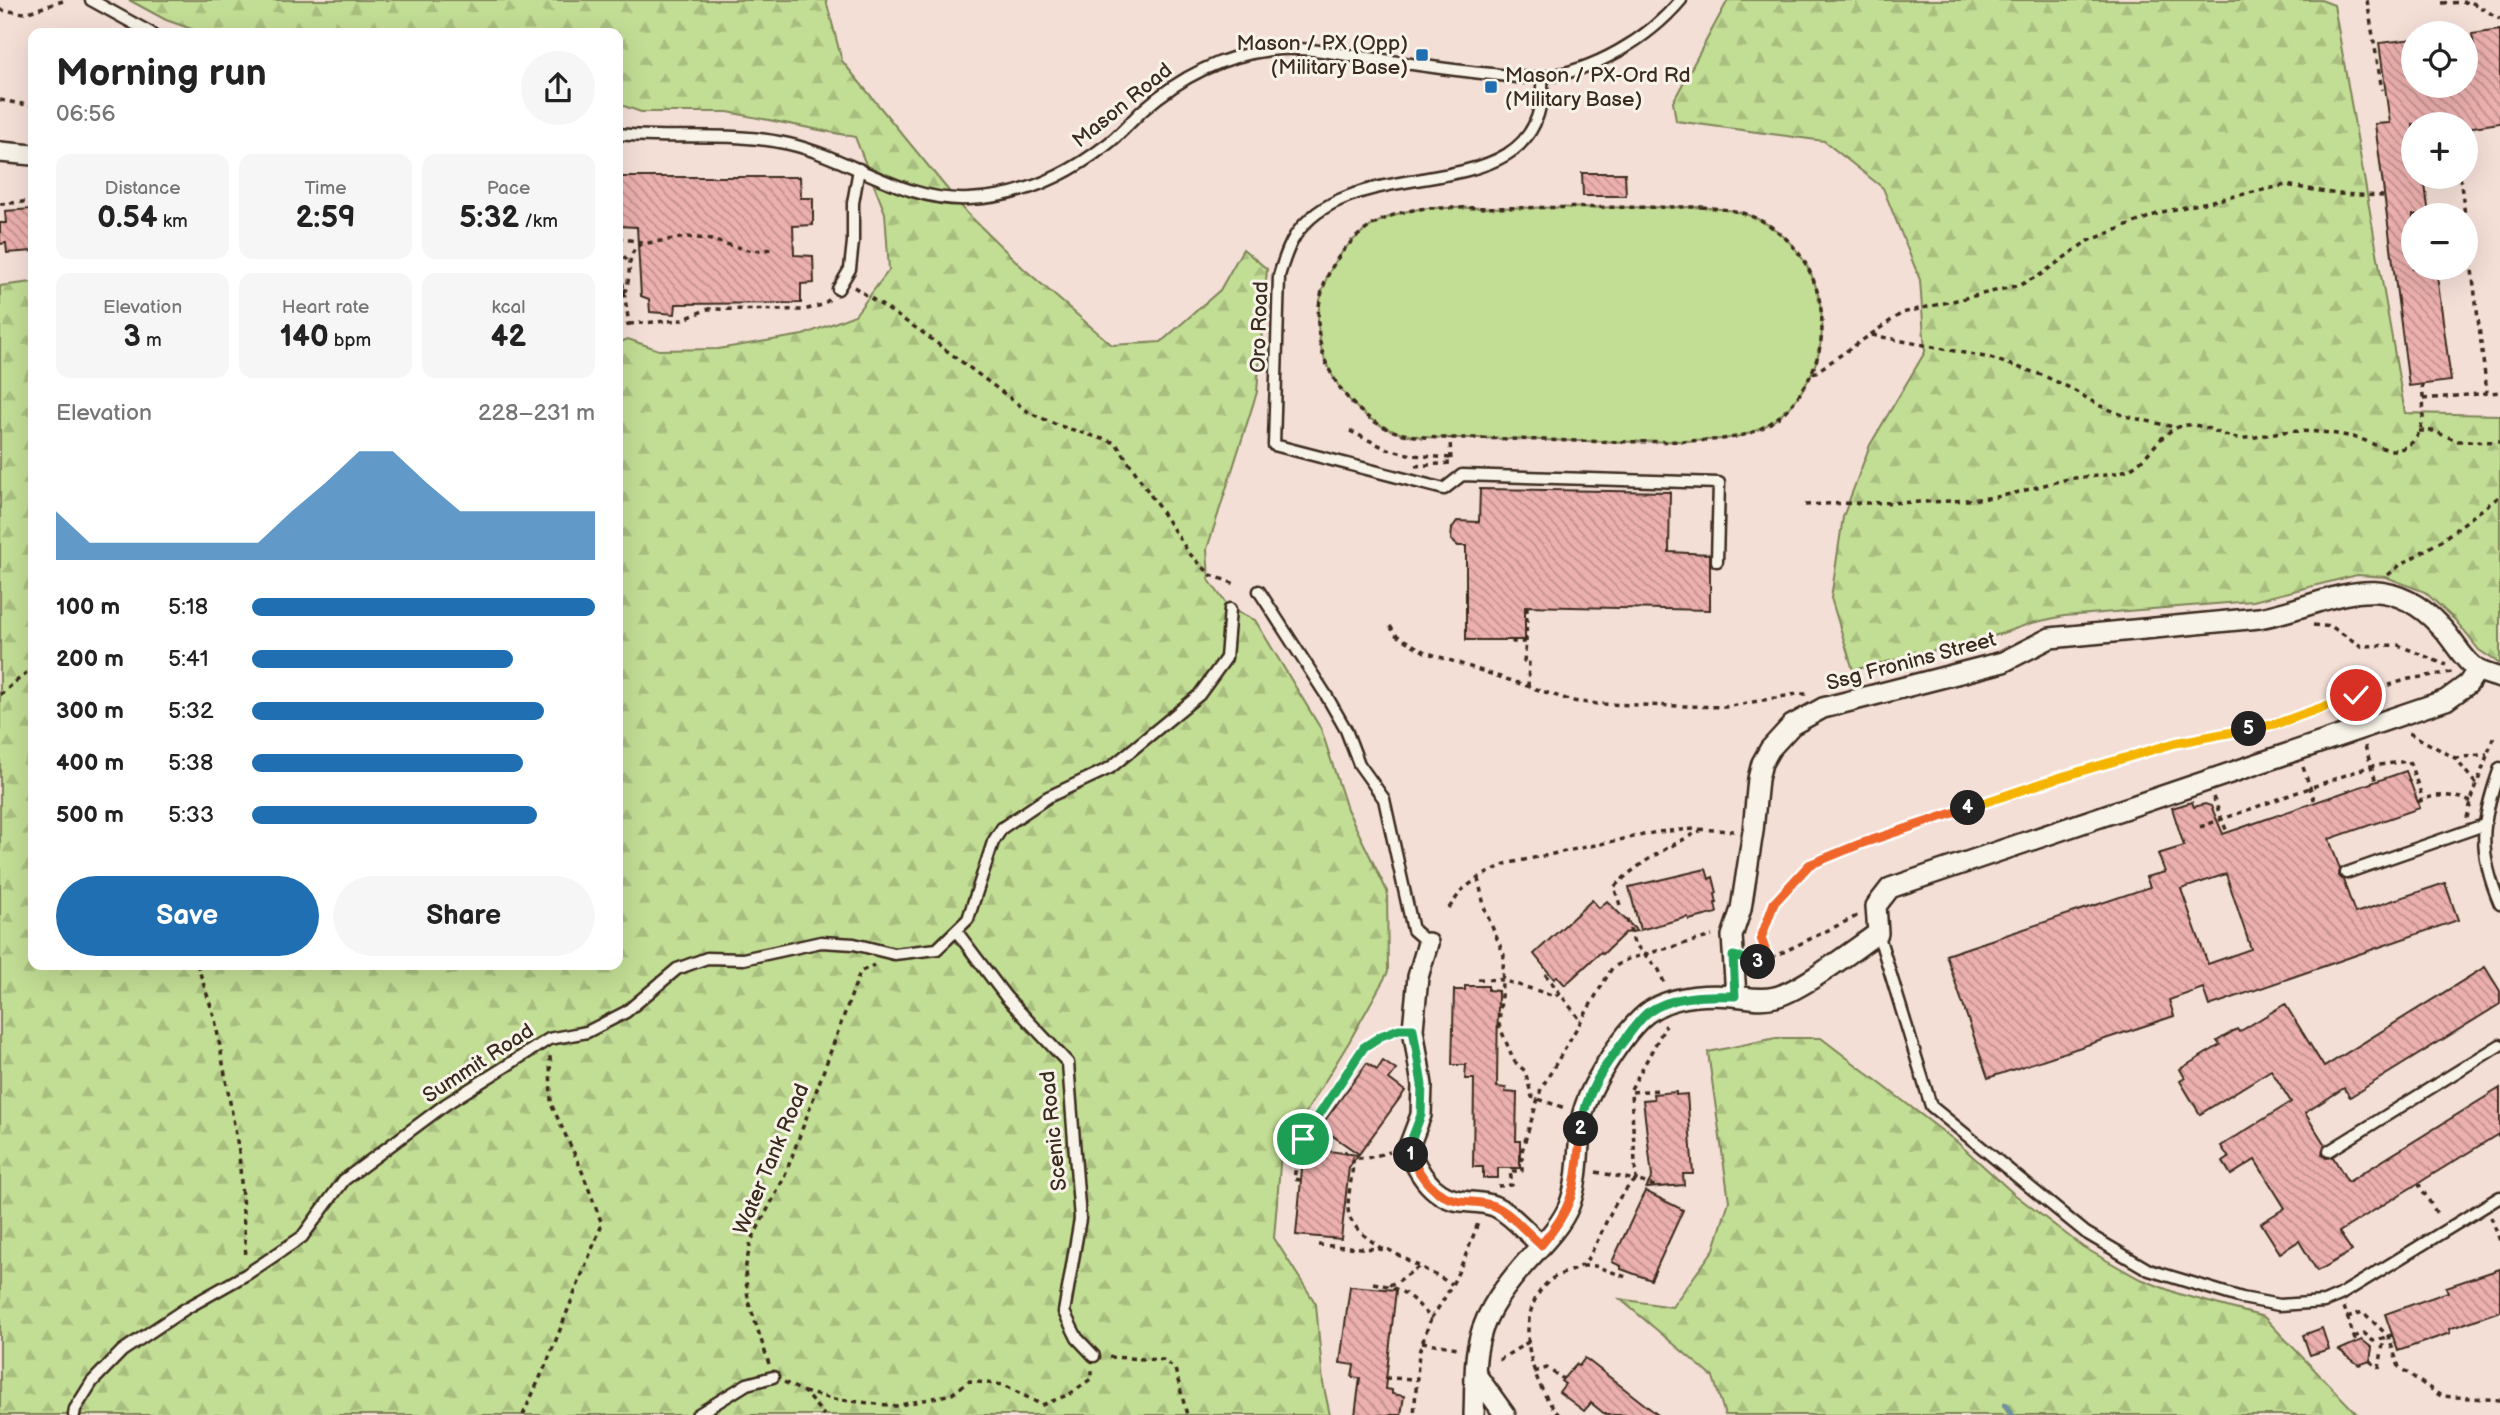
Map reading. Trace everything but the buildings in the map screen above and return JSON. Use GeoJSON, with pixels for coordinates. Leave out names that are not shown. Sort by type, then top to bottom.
{"type":"FeatureCollection","features":[{"type":"Feature","properties":{"kind":"street"},"geometry":{"type":"LineString","coordinates":[[0,152],[28,155]]}},
{"type":"Feature","properties":{"kind":"street","name":"Ssg Fronins Street"},"geometry":{"type":"LineString","coordinates":[[1735,996],[1733,946],[1741,909],[1762,763],[1770,749],[1792,726],[1824,708],[2003,662],[2050,638],[2259,618],[2333,596],[2365,590],[2398,596],[2422,609],[2442,628],[2476,670]]}},
{"type":"Feature","properties":{"kind":"street"},"geometry":{"type":"LineString","coordinates":[[1474,1415],[1476,1354],[1490,1308],[1563,1218],[1575,1188],[1583,1115],[1594,1085],[1615,1052],[1646,1014],[1670,1003],[1699,995],[1761,1000],[1778,996],[1812,978],[1878,933],[1876,908],[1890,888],[2446,700],[2468,684],[2476,670],[2500,678]]}},
{"type":"Feature","properties":{"kind":"street"},"geometry":{"type":"LineString","coordinates":[[1428,943],[1418,977],[1413,1029],[1422,1085],[1421,1115],[1408,1149],[1422,1175],[1435,1190],[1456,1200],[1486,1196],[1541,1245]]}},
{"type":"Feature","properties":{"kind":"street"},"geometry":{"type":"LineString","coordinates":[[1477,1376],[1504,1415]]}},
{"type":"Feature","properties":{"kind":"lane"},"geometry":{"type":"LineString","coordinates":[[91,0],[142,28]]}},
{"type":"Feature","properties":{"kind":"lane","name":"Mason Road"},"geometry":{"type":"LineString","coordinates":[[623,134],[772,140],[816,151],[912,192],[964,200],[1010,193],[1059,176],[1108,144],[1159,96],[1209,66],[1234,57],[1269,50],[1306,49],[1466,71],[1542,77],[1578,68],[1609,55],[1641,36],[1671,12],[1681,0]]}},
{"type":"Feature","properties":{"kind":"lane","name":"Oro Road"},"geometry":{"type":"LineString","coordinates":[[1542,77],[1543,94],[1534,127],[1525,141],[1511,154],[1482,166],[1359,192],[1319,213],[1296,235],[1279,276],[1274,445],[1444,489],[1462,475],[1719,483],[1717,561]]}},
{"type":"Feature","properties":{"kind":"lane"},"geometry":{"type":"LineString","coordinates":[[838,289],[850,269],[853,204],[859,169]]}},
{"type":"Feature","properties":{"kind":"lane"},"geometry":{"type":"LineString","coordinates":[[1259,591],[1326,695],[1346,730],[1359,764],[1384,799],[1413,930],[1428,943]]}},
{"type":"Feature","properties":{"kind":"lane","name":"Summit Road"},"geometry":{"type":"LineString","coordinates":[[74,1415],[92,1382],[122,1352],[185,1309],[247,1274],[302,1237],[344,1180],[446,1104],[549,1039],[587,1032],[626,1012],[677,970],[707,958],[743,959],[821,942],[854,944],[894,954],[937,949],[968,919],[993,842],[1002,828],[1048,797],[1110,768],[1199,695],[1226,658],[1230,609]]}},
{"type":"Feature","properties":{"kind":"lane"},"geometry":{"type":"LineString","coordinates":[[2500,768],[2487,806],[2483,844],[2487,868],[2500,904]]}},
{"type":"Feature","properties":{"kind":"lane"},"geometry":{"type":"LineString","coordinates":[[2346,873],[2484,825]]}},
{"type":"Feature","properties":{"kind":"lane","name":"Scenic Road"},"geometry":{"type":"LineString","coordinates":[[957,932],[1006,997],[1068,1063],[1080,1219],[1064,1312],[1077,1338],[1094,1356]]}},
{"type":"Feature","properties":{"kind":"lane"},"geometry":{"type":"LineString","coordinates":[[1878,933],[1931,1106],[2086,1233],[2149,1270],[2242,1298],[2279,1305],[2324,1302],[2340,1295],[2500,1197]]}},
{"type":"Feature","properties":{"kind":"lane"},"geometry":{"type":"LineString","coordinates":[[2329,1151],[2500,1045]]}},
{"type":"Feature","properties":{"kind":"lane"},"geometry":{"type":"LineString","coordinates":[[697,1415],[747,1384],[773,1377]]}},
{"type":"Feature","properties":{"kind":"path"},"geometry":{"type":"LineString","coordinates":[[0,10],[25,13],[66,0]]}},
{"type":"Feature","properties":{"kind":"path"},"geometry":{"type":"LineString","coordinates":[[2367,0],[2382,90]]}},
{"type":"Feature","properties":{"kind":"path"},"geometry":{"type":"LineString","coordinates":[[2442,4],[2471,2],[2500,19]]}},
{"type":"Feature","properties":{"kind":"path"},"geometry":{"type":"LineString","coordinates":[[0,100],[28,105]]}},
{"type":"Feature","properties":{"kind":"path"},"geometry":{"type":"LineString","coordinates":[[1811,375],[1902,313],[2020,285],[2032,280],[2086,242],[2162,212],[2286,185],[2337,194],[2384,195]]}},
{"type":"Feature","properties":{"kind":"path"},"geometry":{"type":"LineString","coordinates":[[0,204],[28,201]]}},
{"type":"Feature","properties":{"kind":"path"},"geometry":{"type":"LineString","coordinates":[[1702,207],[1746,214],[1777,230],[1791,243],[1813,275],[1822,303],[1819,357],[1796,398],[1780,415],[1757,431],[1731,439],[1628,442],[1450,438],[1405,435],[1365,415],[1351,404],[1333,380],[1322,351],[1317,318],[1324,286],[1338,257],[1349,243],[1375,222],[1410,209],[1702,207]]}},
{"type":"Feature","properties":{"kind":"path"},"geometry":{"type":"LineString","coordinates":[[623,239],[643,243],[688,237],[707,239],[752,251],[774,249]]}},
{"type":"Feature","properties":{"kind":"path"},"geometry":{"type":"LineString","coordinates":[[624,293],[629,284],[633,249],[643,243]]}},
{"type":"Feature","properties":{"kind":"path"},"geometry":{"type":"LineString","coordinates":[[623,255],[630,264]]}},
{"type":"Feature","properties":{"kind":"path"},"geometry":{"type":"LineString","coordinates":[[2473,280],[2487,392]]}},
{"type":"Feature","properties":{"kind":"path"},"geometry":{"type":"LineString","coordinates":[[853,285],[922,332],[1030,413],[1057,425],[1116,443],[1189,552],[1211,575],[1238,585]]}},
{"type":"Feature","properties":{"kind":"path"},"geometry":{"type":"LineString","coordinates":[[623,286],[629,324]]}},
{"type":"Feature","properties":{"kind":"path"},"geometry":{"type":"LineString","coordinates":[[623,326],[682,320],[708,309],[804,310],[822,305],[831,299],[821,292]]}},
{"type":"Feature","properties":{"kind":"path"},"geometry":{"type":"LineString","coordinates":[[1870,335],[1990,358],[2042,375],[2125,416],[2176,427]]}},
{"type":"Feature","properties":{"kind":"path"},"geometry":{"type":"LineString","coordinates":[[1805,505],[1871,502],[1894,504],[1997,496],[2069,479],[2118,472],[2127,470],[2140,460],[2162,436],[2176,427],[2190,424],[2240,438],[2301,430],[2360,439],[2389,451],[2403,449],[2419,431],[2425,417],[2422,384]]}},
{"type":"Feature","properties":{"kind":"path"},"geometry":{"type":"LineString","coordinates":[[2423,399],[2500,392]]}},
{"type":"Feature","properties":{"kind":"path"},"geometry":{"type":"LineString","coordinates":[[1350,431],[1387,449],[1412,455],[1451,458]]}},
{"type":"Feature","properties":{"kind":"path"},"geometry":{"type":"LineString","coordinates":[[2419,431],[2433,431],[2458,441],[2500,442]]}},
{"type":"Feature","properties":{"kind":"path"},"geometry":{"type":"LineString","coordinates":[[1411,466],[1451,463],[1450,438]]}},
{"type":"Feature","properties":{"kind":"path"},"geometry":{"type":"LineString","coordinates":[[2379,592],[2386,577],[2400,565],[2439,542],[2500,496]]}},
{"type":"Feature","properties":{"kind":"path"},"geometry":{"type":"LineString","coordinates":[[1527,606],[1524,661],[1530,661],[1528,687]]}},
{"type":"Feature","properties":{"kind":"path"},"geometry":{"type":"LineString","coordinates":[[1769,960],[1761,938],[1774,903],[1809,865],[1842,850],[2058,778],[2175,743],[2279,723],[2409,679],[2458,670],[2398,645],[2361,646],[2332,627],[2306,624]]}},
{"type":"Feature","properties":{"kind":"path"},"geometry":{"type":"LineString","coordinates":[[1390,626],[1396,635],[1425,652],[1572,701],[1725,707],[1809,693],[1818,697],[1824,708]]}},
{"type":"Feature","properties":{"kind":"path"},"geometry":{"type":"LineString","coordinates":[[1514,640],[1513,642],[1526,642]]}},
{"type":"Feature","properties":{"kind":"path"},"geometry":{"type":"LineString","coordinates":[[0,695],[28,671]]}},
{"type":"Feature","properties":{"kind":"path"},"geometry":{"type":"LineString","coordinates":[[2398,717],[2404,730],[2455,758],[2476,784]]}},
{"type":"Feature","properties":{"kind":"path"},"geometry":{"type":"LineString","coordinates":[[2360,731],[2376,782]]}},
{"type":"Feature","properties":{"kind":"path"},"geometry":{"type":"LineString","coordinates":[[2297,752],[2315,802]]}},
{"type":"Feature","properties":{"kind":"path"},"geometry":{"type":"LineString","coordinates":[[2455,758],[2487,754]]}},
{"type":"Feature","properties":{"kind":"path"},"geometry":{"type":"LineString","coordinates":[[2200,827],[2371,766],[2409,761],[2423,799]]}},
{"type":"Feature","properties":{"kind":"path"},"geometry":{"type":"LineString","coordinates":[[2208,782],[2227,832]]}},
{"type":"Feature","properties":{"kind":"path"},"geometry":{"type":"LineString","coordinates":[[2418,802],[2443,795],[2456,796],[2471,802]]}},
{"type":"Feature","properties":{"kind":"path"},"geometry":{"type":"LineString","coordinates":[[1449,908],[1462,890],[1505,864],[1618,839],[1669,831],[1753,831]]}},
{"type":"Feature","properties":{"kind":"path"},"geometry":{"type":"LineString","coordinates":[[1620,905],[1614,887],[1632,869],[1650,856],[1702,831]]}},
{"type":"Feature","properties":{"kind":"path"},"geometry":{"type":"LineString","coordinates":[[1478,878],[1485,910],[1504,955],[1499,1025],[1514,1062],[1525,1071],[1532,1097],[1551,1103]]}},
{"type":"Feature","properties":{"kind":"path"},"geometry":{"type":"LineString","coordinates":[[1415,1415],[1419,1352],[1431,1318],[1466,1257],[1486,1196],[1512,1185],[1510,1171],[1522,1171],[1522,1151],[1541,1089],[1612,968],[1699,937],[1733,946],[1754,962],[1769,960],[1876,908]]}},
{"type":"Feature","properties":{"kind":"path"},"geometry":{"type":"LineString","coordinates":[[1627,919],[1630,936],[1643,955],[1659,970],[1663,979]]}},
{"type":"Feature","properties":{"kind":"path","name":"Water Tank Road"},"geometry":{"type":"LineString","coordinates":[[773,1377],[748,1300],[745,1270],[751,1241],[784,1178],[860,972],[894,954]]}},
{"type":"Feature","properties":{"kind":"path"},"geometry":{"type":"LineString","coordinates":[[199,970],[215,1019],[239,1152],[247,1274]]}},
{"type":"Feature","properties":{"kind":"path"},"geometry":{"type":"LineString","coordinates":[[1545,974],[1581,1021]]}},
{"type":"Feature","properties":{"kind":"path"},"geometry":{"type":"LineString","coordinates":[[1478,979],[1502,980],[1547,995],[1555,996],[1561,993]]}},
{"type":"Feature","properties":{"kind":"path"},"geometry":{"type":"LineString","coordinates":[[1631,1090],[1672,1013],[1670,1003]]}},
{"type":"Feature","properties":{"kind":"path"},"geometry":{"type":"LineString","coordinates":[[1300,1180],[1294,1179],[1303,1139],[1356,1057],[1364,1047],[1381,1036],[1399,1029],[1413,1029]]}},
{"type":"Feature","properties":{"kind":"path"},"geometry":{"type":"LineString","coordinates":[[523,1415],[541,1377],[602,1224],[580,1166],[551,1104],[549,1039]]}},
{"type":"Feature","properties":{"kind":"path"},"geometry":{"type":"LineString","coordinates":[[1582,1266],[1618,1199],[1636,1180],[1631,1092],[1661,1090]]}},
{"type":"Feature","properties":{"kind":"path"},"geometry":{"type":"LineString","coordinates":[[1344,1151],[1353,1158],[1367,1158],[1408,1149]]}},
{"type":"Feature","properties":{"kind":"path"},"geometry":{"type":"LineString","coordinates":[[1353,1158],[1354,1173],[1348,1200],[1349,1217],[1365,1236],[1382,1249]]}},
{"type":"Feature","properties":{"kind":"path"},"geometry":{"type":"LineString","coordinates":[[1606,1174],[1658,1187]]}},
{"type":"Feature","properties":{"kind":"path"},"geometry":{"type":"LineString","coordinates":[[2418,1183],[2446,1230]]}},
{"type":"Feature","properties":{"kind":"path"},"geometry":{"type":"LineString","coordinates":[[2487,1205],[2500,1241]]}},
{"type":"Feature","properties":{"kind":"path"},"geometry":{"type":"LineString","coordinates":[[1318,1245],[1389,1250],[1452,1284]]}},
{"type":"Feature","properties":{"kind":"path"},"geometry":{"type":"LineString","coordinates":[[1387,1285],[1397,1282],[1420,1266]]}},
{"type":"Feature","properties":{"kind":"path"},"geometry":{"type":"LineString","coordinates":[[1559,1415],[1543,1392],[1534,1372],[1530,1311],[1539,1292],[1549,1280],[1560,1273],[1582,1266],[1595,1266],[1626,1277]]}},
{"type":"Feature","properties":{"kind":"path"},"geometry":{"type":"LineString","coordinates":[[1373,1283],[1403,1291],[1431,1318]]}},
{"type":"Feature","properties":{"kind":"path"},"geometry":{"type":"LineString","coordinates":[[2340,1295],[2356,1343]]}},
{"type":"Feature","properties":{"kind":"path"},"geometry":{"type":"LineString","coordinates":[[2347,1317],[2363,1312],[2388,1337],[2399,1367],[2441,1396],[2500,1400]]}},
{"type":"Feature","properties":{"kind":"path"},"geometry":{"type":"LineString","coordinates":[[2354,1337],[2364,1333],[2374,1341],[2388,1337]]}},
{"type":"Feature","properties":{"kind":"path"},"geometry":{"type":"LineString","coordinates":[[2370,1360],[2379,1369],[2388,1337]]}},
{"type":"Feature","properties":{"kind":"path"},"geometry":{"type":"LineString","coordinates":[[1499,1360],[1530,1341]]}},
{"type":"Feature","properties":{"kind":"path"},"geometry":{"type":"LineString","coordinates":[[1422,1342],[1456,1348]]}},
{"type":"Feature","properties":{"kind":"path"},"geometry":{"type":"LineString","coordinates":[[773,1377],[804,1392],[896,1406],[952,1394],[969,1381],[1004,1385],[1042,1405],[1070,1394],[1092,1378],[1094,1356],[1163,1360],[1175,1369],[1187,1415]]}},
{"type":"Feature","properties":{"kind":"path"},"geometry":{"type":"LineString","coordinates":[[1534,1372],[1547,1368],[1563,1379]]}},
{"type":"Feature","properties":{"kind":"path"},"geometry":{"type":"LineString","coordinates":[[1385,1378],[1418,1379]]}},
{"type":"Feature","properties":{"kind":"path"},"geometry":{"type":"LineString","coordinates":[[804,1392],[824,1415]]}},
{"type":"Feature","properties":{"kind":"green space"},"geometry":{"type":"Polygon","coordinates":[[[129,0],[826,0],[842,61],[967,213],[1023,268],[1112,345],[1161,342],[1220,290],[1243,249],[1267,269],[1257,392],[1207,549],[1209,580],[1230,609],[1255,620],[1321,729],[1347,809],[1387,891],[1388,972],[1281,1153],[1274,1238],[1316,1304],[1323,1383],[1330,1415],[0,1415],[0,286],[28,283],[28,970],[623,970],[623,341],[628,339],[659,350],[718,349],[803,335],[855,315],[889,270],[885,213],[855,137],[728,112],[641,112],[623,106],[623,28],[189,28],[166,20],[129,0]]]}},
{"type":"Feature","properties":{"kind":"green space"},"geometry":{"type":"Polygon","coordinates":[[[1728,0],[2321,0],[2334,5],[2405,413],[2500,415],[2500,664],[2479,650],[2455,620],[2425,592],[2386,577],[2357,575],[2253,601],[2064,616],[1853,670],[1831,598],[1843,517],[1870,445],[1925,352],[1920,280],[1883,188],[1824,141],[1676,121],[1673,102],[1728,0]]]}},
{"type":"Feature","properties":{"kind":"green space"},"geometry":{"type":"Polygon","coordinates":[[[1702,207],[1742,213],[1765,223],[1779,233],[1803,259],[1817,291],[1821,308],[1821,342],[1811,373],[1794,402],[1769,424],[1755,431],[1719,439],[1656,442],[1408,435],[1381,425],[1357,408],[1338,386],[1325,360],[1319,337],[1318,314],[1322,291],[1331,269],[1360,234],[1372,225],[1399,213],[1429,208],[1702,207]]]}},
{"type":"Feature","properties":{"kind":"green space"},"geometry":{"type":"Polygon","coordinates":[[[1776,1038],[1821,1038],[1958,1143],[2014,1194],[2083,1247],[2138,1278],[2179,1294],[2264,1317],[2358,1415],[1725,1415],[1713,1377],[1620,1299],[1672,1307],[1714,1249],[1729,1201],[1708,1052],[1776,1038]]]}},
{"type":"Feature","properties":{"kind":"waterway"},"geometry":{"type":"LineString","coordinates":[[2005,1405],[2012,1415]]}},
{"type":"Feature","properties":{"kind":"place","name":"Mason / PX (Opp) (Military Base)"},"geometry":{"type":"Point","coordinates":[1422,55]}},
{"type":"Feature","properties":{"kind":"place","name":"Mason / PX-Ord Rd (Military Base)"},"geometry":{"type":"Point","coordinates":[1491,87]}},
{"type":"Feature","properties":{"kind":"route"},"geometry":{"type":"LineString","coordinates":[[1303,1139],[1364,1047],[1399,1029],[1413,1029],[1422,1085],[1421,1115],[1408,1149],[1415,1165],[1428,1183],[1443,1196],[1494,1206],[1541,1245],[1563,1218],[1570,1204],[1575,1188],[1587,1100],[1615,1052],[1646,1014],[1660,1006],[1699,995],[1735,996],[1733,956],[1754,962],[1769,960],[1761,938],[1774,903],[1809,865],[1834,856],[1842,850],[2058,778],[2175,743],[2279,723],[2356,695]]}}]}
